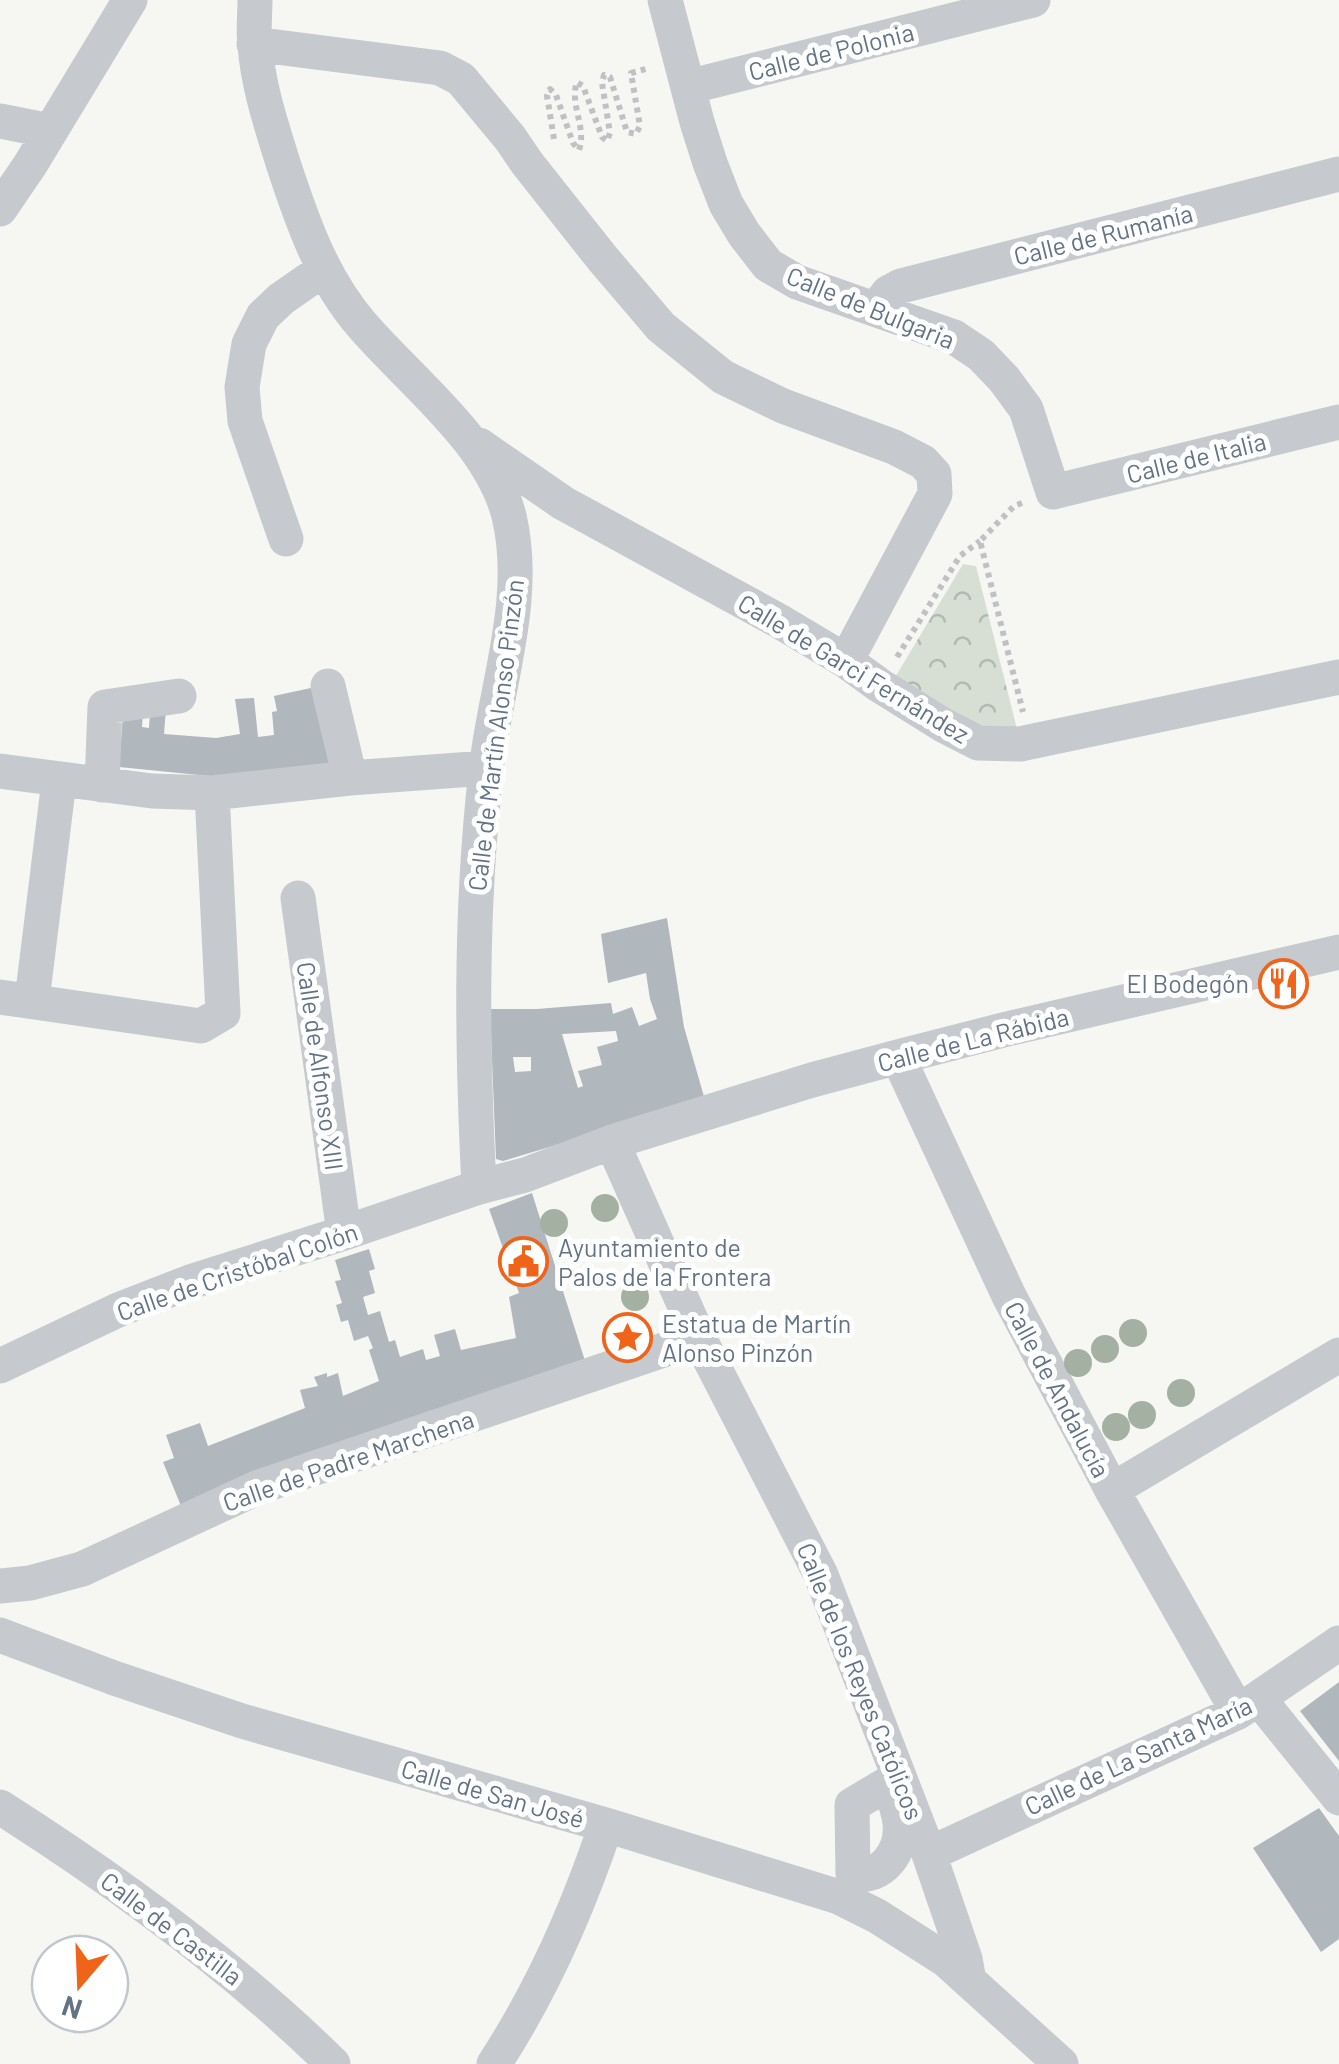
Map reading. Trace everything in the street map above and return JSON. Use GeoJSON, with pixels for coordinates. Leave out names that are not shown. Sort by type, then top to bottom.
{"type":"FeatureCollection","features":[{"type":"Feature","properties":{"kind":"street"},"geometry":{"type":"LineString","coordinates":[[0,209],[130,0]]}},
{"type":"Feature","properties":{"kind":"street","name":"Calle de Martín Alonso Pinzón"},"geometry":{"type":"LineString","coordinates":[[255,0],[254,44],[264,106],[297,205],[324,269],[362,324],[466,436],[494,480],[508,512],[515,547],[515,596],[486,768],[476,882],[472,978],[479,1187]]}},
{"type":"Feature","properties":{"kind":"street","name":"Calle de Bulgaria"},"geometry":{"type":"LineString","coordinates":[[665,0],[710,164],[726,204],[744,234],[768,264],[797,282],[954,337],[980,355],[1004,378],[1026,410],[1053,492]]}},
{"type":"Feature","properties":{"kind":"street","name":"Calle de Polonia"},"geometry":{"type":"LineString","coordinates":[[684,74],[1033,0]]}},
{"type":"Feature","properties":{"kind":"street"},"geometry":{"type":"LineString","coordinates":[[254,44],[440,68],[461,79],[661,327],[723,376],[782,406],[894,447],[923,462],[934,474],[935,494],[846,661]]}},
{"type":"Feature","properties":{"kind":"street"},"geometry":{"type":"LineString","coordinates":[[0,122],[50,131]]}},
{"type":"Feature","properties":{"kind":"street","name":"Calle de Rumanía"},"geometry":{"type":"LineString","coordinates":[[876,308],[888,293],[901,286],[1339,174]]}},
{"type":"Feature","properties":{"kind":"street"},"geometry":{"type":"LineString","coordinates":[[286,540],[245,422],[242,386],[249,344],[263,316],[324,269]]}},
{"type":"Feature","properties":{"kind":"street","name":"Calle de Italia"},"geometry":{"type":"LineString","coordinates":[[1053,492],[1339,422]]}},
{"type":"Feature","properties":{"kind":"street","name":"Calle de Garci Fernández"},"geometry":{"type":"LineString","coordinates":[[466,436],[563,503],[779,621],[943,726],[978,742],[1020,744],[1339,677]]}},
{"type":"Feature","properties":{"kind":"street"},"geometry":{"type":"LineString","coordinates":[[328,686],[350,778]]}},
{"type":"Feature","properties":{"kind":"street"},"geometry":{"type":"LineString","coordinates":[[102,786],[105,706],[179,696]]}},
{"type":"Feature","properties":{"kind":"street"},"geometry":{"type":"LineString","coordinates":[[0,771],[152,791],[212,792],[486,768]]}},
{"type":"Feature","properties":{"kind":"street"},"geometry":{"type":"LineString","coordinates":[[59,781],[16,999],[200,1026],[223,1012],[212,792]]}},
{"type":"Feature","properties":{"kind":"street","name":"Calle de Alfonso XIII"},"geometry":{"type":"LineString","coordinates":[[298,898],[344,1234]]}},
{"type":"Feature","properties":{"kind":"street","name":"Calle de La Rábida"},"geometry":{"type":"LineString","coordinates":[[479,1187],[812,1080],[1045,1020],[1339,952]]}},
{"type":"Feature","properties":{"kind":"street","name":"Calle de Andalucía"},"geometry":{"type":"LineString","coordinates":[[898,1057],[1009,1296],[1112,1490],[1248,1705],[1339,1798]]}},
{"type":"Feature","properties":{"kind":"street","name":"Calle de los Reyes Católicos"},"geometry":{"type":"LineString","coordinates":[[612,1142],[699,1338],[822,1575],[913,1809],[970,1982]]}},
{"type":"Feature","properties":{"kind":"street","name":"Calle de Cristóbal Colón"},"geometry":{"type":"LineString","coordinates":[[0,1366],[118,1310],[190,1282],[479,1187]]}},
{"type":"Feature","properties":{"kind":"street","name":"Calle de Padre Marchena"},"geometry":{"type":"LineString","coordinates":[[0,1586],[30,1583],[82,1569],[259,1488],[699,1338]]}},
{"type":"Feature","properties":{"kind":"street"},"geometry":{"type":"LineString","coordinates":[[1112,1490],[1339,1355]]}},
{"type":"Feature","properties":{"kind":"street","name":"Calle de San José"},"geometry":{"type":"LineString","coordinates":[[0,1634],[114,1678],[242,1720],[728,1861],[846,1885],[877,1916],[946,1960],[1062,2064]]}},
{"type":"Feature","properties":{"kind":"street","name":"Calle de La Santa María"},"geometry":{"type":"LineString","coordinates":[[929,1854],[1248,1705],[1339,1642]]}},
{"type":"Feature","properties":{"kind":"street","name":"Calle de Castilla"},"geometry":{"type":"LineString","coordinates":[[0,1807],[141,1903],[246,1983],[333,2064]]}},
{"type":"Feature","properties":{"kind":"street"},"geometry":{"type":"LineString","coordinates":[[846,1885],[863,1895],[881,1888],[900,1870],[910,1845],[913,1809]]}},
{"type":"Feature","properties":{"kind":"street"},"geometry":{"type":"LineString","coordinates":[[494,2064],[550,1968],[606,1824]]}},
{"type":"Feature","properties":{"kind":"path"},"geometry":{"type":"LineString","coordinates":[[555,148],[547,96],[550,89],[579,150],[582,141],[574,91],[577,82],[584,86],[602,137],[607,141],[610,134],[604,75],[610,77],[627,132],[636,134],[640,126],[631,72],[684,74]]}},
{"type":"Feature","properties":{"kind":"path"},"geometry":{"type":"LineString","coordinates":[[879,685],[960,556],[980,542],[1014,506],[1053,492]]}},
{"type":"Feature","properties":{"kind":"path"},"geometry":{"type":"LineString","coordinates":[[980,542],[1031,742]]}},
{"type":"Feature","properties":{"kind":"green space"},"geometry":{"type":"Polygon","coordinates":[[[963,564],[976,566],[1017,729],[982,728],[894,679],[963,564]]]}},
{"type":"Feature","properties":{"kind":"building"},"geometry":{"type":"Polygon","coordinates":[[[320,686],[341,768],[219,777],[119,767],[123,715],[143,712],[142,727],[149,728],[150,711],[166,709],[164,734],[216,738],[240,734],[235,699],[254,698],[258,737],[274,735],[274,696],[320,686]]]}},
{"type":"Feature","properties":{"kind":"building"},"geometry":{"type":"Polygon","coordinates":[[[667,918],[684,1027],[705,1100],[503,1161],[496,1159],[490,1009],[611,1003],[613,1014],[632,1007],[639,1026],[657,1019],[646,973],[608,983],[601,934],[667,918]],[[616,1031],[562,1034],[578,1088],[583,1086],[578,1071],[602,1065],[597,1047],[618,1041],[616,1031]],[[513,1057],[515,1072],[531,1071],[531,1057],[513,1057]]]}},
{"type":"Feature","properties":{"kind":"building"},"geometry":{"type":"Polygon","coordinates":[[[532,1193],[586,1364],[181,1506],[163,1462],[174,1458],[166,1435],[200,1423],[208,1446],[305,1408],[300,1390],[318,1386],[314,1377],[338,1373],[343,1396],[379,1381],[368,1336],[354,1341],[348,1320],[341,1322],[336,1305],[342,1303],[335,1281],[341,1280],[335,1260],[369,1249],[375,1269],[369,1271],[375,1293],[363,1297],[368,1315],[380,1311],[389,1342],[395,1340],[400,1357],[423,1349],[426,1360],[440,1356],[434,1335],[455,1329],[461,1350],[516,1338],[509,1297],[519,1293],[489,1209],[532,1193]]]}},
{"type":"Feature","properties":{"kind":"building"},"geometry":{"type":"Polygon","coordinates":[[[1339,1682],[1339,1761],[1300,1711],[1339,1682]]]}},
{"type":"Feature","properties":{"kind":"building"},"geometry":{"type":"Polygon","coordinates":[[[1319,1808],[1339,1836],[1339,1939],[1321,1952],[1253,1848],[1319,1808]]]}},
{"type":"Feature","properties":{"kind":"place","name":"El Bodegón"},"geometry":{"type":"Point","coordinates":[1284,983]}},
{"type":"Feature","properties":{"kind":"place","name":"Ayuntamiento de Palos de la Frontera"},"geometry":{"type":"Point","coordinates":[523,1261]}},
{"type":"Feature","properties":{"kind":"place","name":"Estatua de Martín Alonso Pinzón"},"geometry":{"type":"Point","coordinates":[627,1337]}}]}
